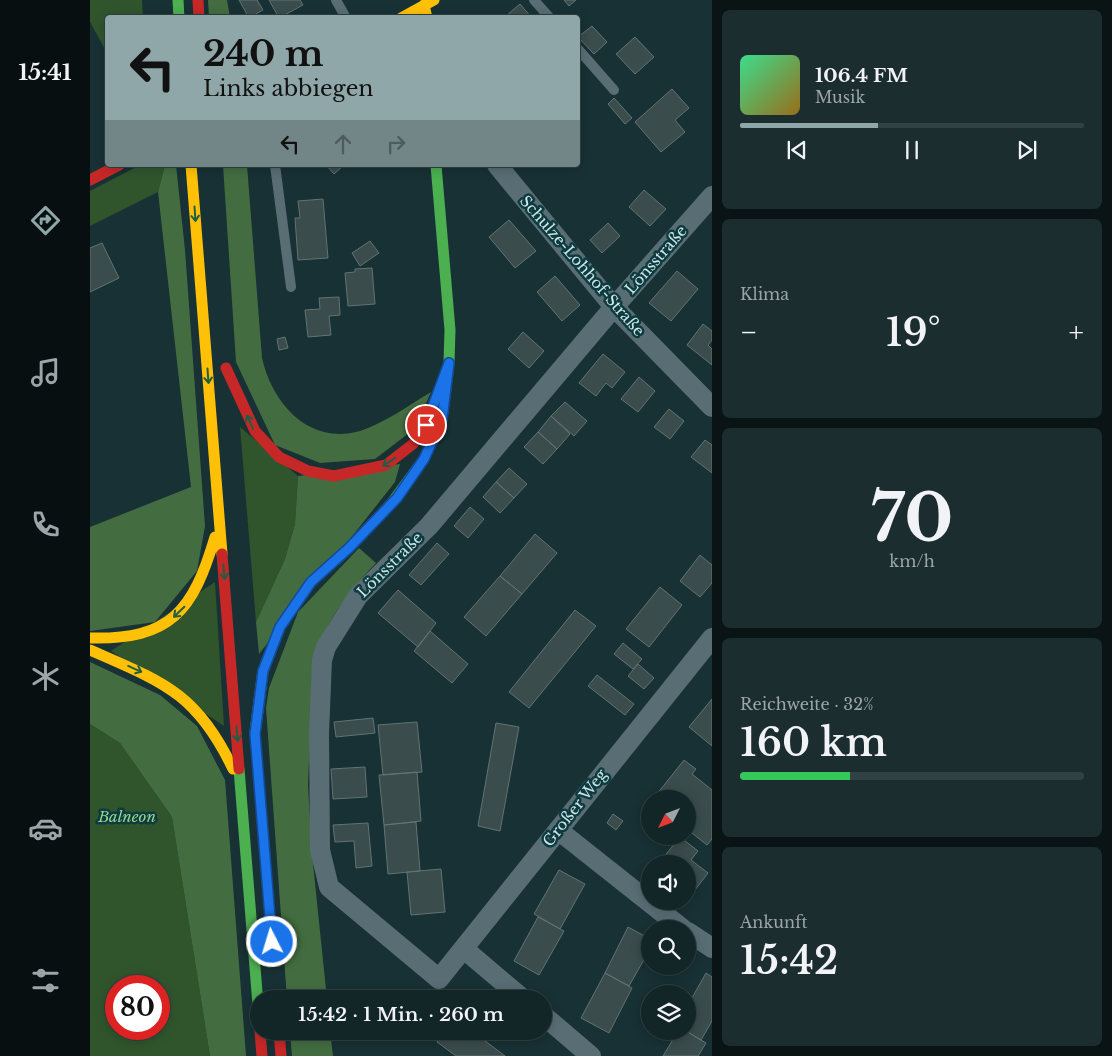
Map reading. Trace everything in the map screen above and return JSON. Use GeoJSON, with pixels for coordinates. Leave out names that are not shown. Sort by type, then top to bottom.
{"type":"FeatureCollection","features":[{"type":"Feature","properties":{"kind":"main road"},"geometry":{"type":"LineString","coordinates":[[178,0],[179,15]]}},
{"type":"Feature","properties":{"kind":"main road"},"geometry":{"type":"LineString","coordinates":[[198,0],[199,15]]}},
{"type":"Feature","properties":{"kind":"main road"},"geometry":{"type":"LineString","coordinates":[[407,15],[429,3]]}},
{"type":"Feature","properties":{"kind":"main road"},"geometry":{"type":"LineString","coordinates":[[90,180],[114,167]]}},
{"type":"Feature","properties":{"kind":"main road"},"geometry":{"type":"LineString","coordinates":[[192,167],[257,990]]}},
{"type":"Feature","properties":{"kind":"main road"},"geometry":{"type":"LineString","coordinates":[[250,674],[255,738],[263,671],[280,627],[311,582],[349,548],[397,498],[424,459],[442,419],[449,363],[450,330],[436,167]]}},
{"type":"Feature","properties":{"kind":"main road"},"geometry":{"type":"LineString","coordinates":[[228,398],[225,363],[255,431],[279,457],[308,471],[334,476],[386,465],[413,444],[431,416],[449,363]]}},
{"type":"Feature","properties":{"kind":"main road"},"geometry":{"type":"LineString","coordinates":[[90,638],[121,640],[145,635],[160,628],[175,616],[194,595],[206,571],[219,521]]}},
{"type":"Feature","properties":{"kind":"main road"},"geometry":{"type":"LineString","coordinates":[[90,650],[154,678],[181,694],[204,716],[222,741],[241,790]]}},
{"type":"Feature","properties":{"kind":"main road"},"geometry":{"type":"LineString","coordinates":[[261,1040],[262,1056]]}},
{"type":"Feature","properties":{"kind":"main road"},"geometry":{"type":"LineString","coordinates":[[280,1040],[281,1056]]}},
{"type":"Feature","properties":{"kind":"street","name":"Schulze-Lohhof-Straße"},"geometry":{"type":"LineString","coordinates":[[499,167],[614,307],[712,407]]}},
{"type":"Feature","properties":{"kind":"street","name":"Lönsstraße"},"geometry":{"type":"LineString","coordinates":[[439,979],[329,886],[320,850],[319,734],[322,660],[326,648],[358,596],[429,526],[614,307],[712,196]]}},
{"type":"Feature","properties":{"kind":"street","name":"Großer Weg"},"geometry":{"type":"LineString","coordinates":[[439,979],[712,640]]}},
{"type":"Feature","properties":{"kind":"street"},"geometry":{"type":"LineString","coordinates":[[558,830],[672,920]]}},
{"type":"Feature","properties":{"kind":"street"},"geometry":{"type":"LineString","coordinates":[[696,937],[712,948]]}},
{"type":"Feature","properties":{"kind":"street"},"geometry":{"type":"LineString","coordinates":[[464,950],[512,990]]}},
{"type":"Feature","properties":{"kind":"street"},"geometry":{"type":"LineString","coordinates":[[552,1023],[592,1056]]}},
{"type":"Feature","properties":{"kind":"lane"},"geometry":{"type":"LineString","coordinates":[[336,0],[344,15]]}},
{"type":"Feature","properties":{"kind":"lane"},"geometry":{"type":"LineString","coordinates":[[534,0],[547,15]]}},
{"type":"Feature","properties":{"kind":"lane"},"geometry":{"type":"LineString","coordinates":[[580,51],[614,90]]}},
{"type":"Feature","properties":{"kind":"lane"},"geometry":{"type":"LineString","coordinates":[[275,167],[291,287]]}},
{"type":"Feature","properties":{"kind":"green space"},"geometry":{"type":"Polygon","coordinates":[[[90,0],[142,0],[143,15],[105,15],[105,49],[90,22],[90,0]]]}},
{"type":"Feature","properties":{"kind":"green space"},"geometry":{"type":"Polygon","coordinates":[[[208,0],[227,0],[230,15],[209,15],[208,0]]]}},
{"type":"Feature","properties":{"kind":"green space"},"geometry":{"type":"Polygon","coordinates":[[[136,167],[164,167],[158,192],[90,226],[90,191],[136,167]]]}},
{"type":"Feature","properties":{"kind":"green space"},"geometry":{"type":"Polygon","coordinates":[[[164,167],[176,167],[185,250],[205,526],[197,571],[155,622],[90,631],[90,527],[191,487],[158,192],[164,167]]]}},
{"type":"Feature","properties":{"kind":"green space"},"geometry":{"type":"Polygon","coordinates":[[[223,167],[247,167],[262,358],[274,390],[284,405],[309,426],[325,432],[342,434],[360,431],[379,423],[431,392],[419,419],[409,433],[375,459],[320,463],[275,445],[236,362],[223,167]]]}},
{"type":"Feature","properties":{"kind":"green space"},"geometry":{"type":"Polygon","coordinates":[[[240,427],[298,476],[295,524],[285,559],[256,622],[240,427]]]}},
{"type":"Feature","properties":{"kind":"green space"},"geometry":{"type":"Polygon","coordinates":[[[400,464],[395,482],[259,654],[256,622],[285,559],[295,524],[298,476],[400,464]]]}},
{"type":"Feature","properties":{"kind":"green space"},"geometry":{"type":"Polygon","coordinates":[[[359,548],[376,563],[338,609],[323,635],[313,664],[308,785],[312,854],[326,990],[286,990],[266,708],[269,688],[298,612],[359,548]]]}},
{"type":"Feature","properties":{"kind":"green space"},"geometry":{"type":"Polygon","coordinates":[[[215,582],[224,726],[111,651],[215,582]]]}},
{"type":"Feature","properties":{"kind":"green space"},"geometry":{"type":"Polygon","coordinates":[[[90,662],[160,695],[197,726],[225,780],[246,1056],[210,1056],[172,817],[120,743],[90,724],[90,662]]]}},
{"type":"Feature","properties":{"kind":"green space","name":"Balneon"},"geometry":{"type":"Polygon","coordinates":[[[90,724],[120,743],[172,817],[210,1056],[90,1056],[90,724]]]}},
{"type":"Feature","properties":{"kind":"green space"},"geometry":{"type":"Polygon","coordinates":[[[291,1040],[331,1040],[333,1056],[292,1056],[291,1040]]]}},
{"type":"Feature","properties":{"kind":"building"},"geometry":{"type":"Polygon","coordinates":[[[239,0],[257,0],[263,10],[254,15],[247,15],[239,0]]]}},
{"type":"Feature","properties":{"kind":"building"},"geometry":{"type":"Polygon","coordinates":[[[269,0],[300,0],[303,5],[285,15],[277,15],[269,0]]]}},
{"type":"Feature","properties":{"kind":"building"},"geometry":{"type":"Polygon","coordinates":[[[564,0],[576,0],[569,6],[564,0]]]}},
{"type":"Feature","properties":{"kind":"building"},"geometry":{"type":"Polygon","coordinates":[[[520,4],[529,15],[507,15],[520,4]]]}},
{"type":"Feature","properties":{"kind":"building"},"geometry":{"type":"Polygon","coordinates":[[[592,26],[607,42],[594,54],[580,39],[580,35],[592,26]]]}},
{"type":"Feature","properties":{"kind":"building"},"geometry":{"type":"Polygon","coordinates":[[[635,37],[654,57],[635,74],[616,54],[635,37]]]}},
{"type":"Feature","properties":{"kind":"building"},"geometry":{"type":"Polygon","coordinates":[[[672,89],[689,108],[675,120],[685,132],[661,152],[635,122],[672,89]]]}},
{"type":"Feature","properties":{"kind":"building"},"geometry":{"type":"Polygon","coordinates":[[[614,98],[632,118],[625,124],[608,104],[614,98]]]}},
{"type":"Feature","properties":{"kind":"building"},"geometry":{"type":"Polygon","coordinates":[[[328,167],[342,167],[334,174],[328,167]]]}},
{"type":"Feature","properties":{"kind":"building"},"geometry":{"type":"Polygon","coordinates":[[[644,190],[666,209],[650,226],[629,207],[644,190]]]}},
{"type":"Feature","properties":{"kind":"building"},"geometry":{"type":"Polygon","coordinates":[[[323,199],[328,258],[298,260],[295,218],[300,218],[298,201],[323,199]]]}},
{"type":"Feature","properties":{"kind":"building"},"geometry":{"type":"Polygon","coordinates":[[[509,220],[536,251],[515,268],[489,237],[509,220]]]}},
{"type":"Feature","properties":{"kind":"building"},"geometry":{"type":"Polygon","coordinates":[[[608,223],[620,236],[602,253],[590,240],[608,223]]]}},
{"type":"Feature","properties":{"kind":"building"},"geometry":{"type":"Polygon","coordinates":[[[370,241],[379,253],[360,266],[352,253],[370,241]]]}},
{"type":"Feature","properties":{"kind":"building"},"geometry":{"type":"Polygon","coordinates":[[[102,243],[119,278],[90,292],[90,248],[102,243]]]}},
{"type":"Feature","properties":{"kind":"building"},"geometry":{"type":"Polygon","coordinates":[[[372,268],[375,304],[348,306],[345,273],[355,272],[355,269],[372,268]]]}},
{"type":"Feature","properties":{"kind":"building"},"geometry":{"type":"Polygon","coordinates":[[[677,271],[698,289],[671,321],[649,303],[677,271]]]}},
{"type":"Feature","properties":{"kind":"building"},"geometry":{"type":"Polygon","coordinates":[[[555,276],[580,305],[562,321],[537,292],[555,276]]]}},
{"type":"Feature","properties":{"kind":"building"},"geometry":{"type":"Polygon","coordinates":[[[339,297],[340,315],[329,316],[331,335],[308,337],[305,310],[320,309],[319,298],[339,297]]]}},
{"type":"Feature","properties":{"kind":"building"},"geometry":{"type":"Polygon","coordinates":[[[703,324],[712,331],[712,340],[708,345],[712,349],[712,365],[687,345],[703,324]]]}},
{"type":"Feature","properties":{"kind":"building"},"geometry":{"type":"Polygon","coordinates":[[[523,332],[544,351],[529,368],[508,349],[523,332]]]}},
{"type":"Feature","properties":{"kind":"building"},"geometry":{"type":"Polygon","coordinates":[[[285,337],[288,348],[279,350],[277,339],[285,337]]]}},
{"type":"Feature","properties":{"kind":"building"},"geometry":{"type":"Polygon","coordinates":[[[603,354],[625,372],[612,388],[606,383],[596,396],[579,383],[603,354]]]}},
{"type":"Feature","properties":{"kind":"building"},"geometry":{"type":"Polygon","coordinates":[[[639,377],[655,391],[638,412],[621,399],[639,377]]]}},
{"type":"Feature","properties":{"kind":"building"},"geometry":{"type":"Polygon","coordinates":[[[565,402],[587,421],[574,436],[551,416],[565,402]]]}},
{"type":"Feature","properties":{"kind":"building"},"geometry":{"type":"Polygon","coordinates":[[[669,409],[684,421],[670,439],[654,427],[669,409]]]}},
{"type":"Feature","properties":{"kind":"building"},"geometry":{"type":"Polygon","coordinates":[[[551,416],[570,434],[557,449],[538,432],[551,416]]]}},
{"type":"Feature","properties":{"kind":"building"},"geometry":{"type":"Polygon","coordinates":[[[538,432],[557,449],[543,464],[524,447],[538,432]]]}},
{"type":"Feature","properties":{"kind":"building"},"geometry":{"type":"Polygon","coordinates":[[[705,440],[712,445],[712,473],[691,457],[705,440]]]}},
{"type":"Feature","properties":{"kind":"building"},"geometry":{"type":"Polygon","coordinates":[[[509,468],[527,484],[514,498],[496,482],[509,468]]]}},
{"type":"Feature","properties":{"kind":"building"},"geometry":{"type":"Polygon","coordinates":[[[496,482],[514,498],[500,513],[483,497],[496,482]]]}},
{"type":"Feature","properties":{"kind":"building"},"geometry":{"type":"Polygon","coordinates":[[[470,507],[484,519],[468,538],[454,526],[470,507]]]}},
{"type":"Feature","properties":{"kind":"building"},"geometry":{"type":"Polygon","coordinates":[[[535,534],[557,553],[522,594],[500,576],[535,534]]]}},
{"type":"Feature","properties":{"kind":"building"},"geometry":{"type":"Polygon","coordinates":[[[437,543],[449,554],[421,585],[409,575],[437,543]]]}},
{"type":"Feature","properties":{"kind":"building"},"geometry":{"type":"Polygon","coordinates":[[[700,555],[712,565],[712,583],[700,597],[680,581],[700,555]]]}},
{"type":"Feature","properties":{"kind":"building"},"geometry":{"type":"Polygon","coordinates":[[[500,576],[522,594],[486,636],[464,617],[500,576]]]}},
{"type":"Feature","properties":{"kind":"building"},"geometry":{"type":"Polygon","coordinates":[[[660,587],[682,605],[649,647],[626,629],[660,587]]]}},
{"type":"Feature","properties":{"kind":"building"},"geometry":{"type":"Polygon","coordinates":[[[398,590],[436,623],[418,647],[378,613],[398,590]]]}},
{"type":"Feature","properties":{"kind":"building"},"geometry":{"type":"Polygon","coordinates":[[[575,610],[596,626],[529,708],[509,692],[575,610]]]}},
{"type":"Feature","properties":{"kind":"building"},"geometry":{"type":"Polygon","coordinates":[[[430,631],[468,664],[452,683],[414,651],[430,631]]]}},
{"type":"Feature","properties":{"kind":"building"},"geometry":{"type":"Polygon","coordinates":[[[623,643],[642,659],[633,669],[614,654],[623,643]]]}},
{"type":"Feature","properties":{"kind":"building"},"geometry":{"type":"Polygon","coordinates":[[[638,664],[654,678],[644,689],[628,676],[638,664]]]}},
{"type":"Feature","properties":{"kind":"building"},"geometry":{"type":"Polygon","coordinates":[[[597,675],[634,704],[625,715],[588,686],[597,675]]]}},
{"type":"Feature","properties":{"kind":"building"},"geometry":{"type":"Polygon","coordinates":[[[712,699],[712,746],[689,727],[712,699]]]}},
{"type":"Feature","properties":{"kind":"building"},"geometry":{"type":"Polygon","coordinates":[[[373,718],[375,733],[336,737],[334,722],[373,718]]]}},
{"type":"Feature","properties":{"kind":"building"},"geometry":{"type":"Polygon","coordinates":[[[417,722],[422,772],[383,775],[378,725],[417,722]]]}},
{"type":"Feature","properties":{"kind":"building"},"geometry":{"type":"Polygon","coordinates":[[[496,723],[519,727],[500,831],[478,826],[496,723]]]}},
{"type":"Feature","properties":{"kind":"building"},"geometry":{"type":"Polygon","coordinates":[[[684,760],[696,769],[692,774],[712,790],[712,839],[707,845],[696,836],[696,790],[660,790],[684,760]]]}},
{"type":"Feature","properties":{"kind":"building"},"geometry":{"type":"Polygon","coordinates":[[[365,767],[367,797],[333,799],[331,769],[365,767]]]}},
{"type":"Feature","properties":{"kind":"building"},"geometry":{"type":"Polygon","coordinates":[[[417,772],[421,821],[384,825],[379,775],[417,772]]]}},
{"type":"Feature","properties":{"kind":"building"},"geometry":{"type":"Polygon","coordinates":[[[613,814],[623,821],[616,830],[607,823],[613,814]]]}},
{"type":"Feature","properties":{"kind":"building"},"geometry":{"type":"Polygon","coordinates":[[[416,822],[420,871],[388,874],[384,825],[416,822]]]}},
{"type":"Feature","properties":{"kind":"building"},"geometry":{"type":"Polygon","coordinates":[[[368,823],[372,866],[356,868],[354,841],[335,842],[333,825],[368,823]]]}},
{"type":"Feature","properties":{"kind":"building"},"geometry":{"type":"Polygon","coordinates":[[[673,845],[690,845],[698,851],[695,855],[665,855],[673,845]]]}},
{"type":"Feature","properties":{"kind":"building"},"geometry":{"type":"Polygon","coordinates":[[[696,864],[708,873],[696,889],[696,864]]]}},
{"type":"Feature","properties":{"kind":"building"},"geometry":{"type":"Polygon","coordinates":[[[441,869],[445,912],[411,915],[407,872],[441,869]]]}},
{"type":"Feature","properties":{"kind":"building"},"geometry":{"type":"Polygon","coordinates":[[[559,870],[585,884],[560,929],[534,914],[559,870]]]}},
{"type":"Feature","properties":{"kind":"building"},"geometry":{"type":"Polygon","coordinates":[[[538,917],[564,931],[539,975],[514,961],[538,917]]]}},
{"type":"Feature","properties":{"kind":"building"},"geometry":{"type":"Polygon","coordinates":[[[628,927],[641,934],[641,965],[629,986],[605,973],[628,927]]]}},
{"type":"Feature","properties":{"kind":"building"},"geometry":{"type":"Polygon","coordinates":[[[605,973],[632,988],[609,1033],[581,1018],[605,973]]]}},
{"type":"Feature","properties":{"kind":"building"},"geometry":{"type":"Polygon","coordinates":[[[706,973],[712,977],[712,1021],[701,1040],[696,1037],[696,991],[706,973]]]}},
{"type":"Feature","properties":{"kind":"building"},"geometry":{"type":"Polygon","coordinates":[[[696,1037],[706,1043],[698,1056],[663,1056],[673,1040],[696,1040],[696,1037]]]}},
{"type":"Feature","properties":{"kind":"building"},"geometry":{"type":"Polygon","coordinates":[[[438,1040],[484,1040],[505,1056],[456,1056],[437,1042],[438,1040]]]}},
{"type":"Feature","properties":{"kind":"traffic: fast"},"geometry":{"type":"LineString","coordinates":[[178,0],[179,15]]}},
{"type":"Feature","properties":{"kind":"traffic: fast"},"geometry":{"type":"LineString","coordinates":[[391,504],[424,459],[442,419],[449,363],[450,330],[436,167]]}},
{"type":"Feature","properties":{"kind":"traffic: fast"},"geometry":{"type":"LineString","coordinates":[[239,769],[257,990]]}},
{"type":"Feature","properties":{"kind":"traffic: slow"},"geometry":{"type":"LineString","coordinates":[[406,15],[434,0]]}},
{"type":"Feature","properties":{"kind":"traffic: slow"},"geometry":{"type":"LineString","coordinates":[[424,5],[426,15]]}},
{"type":"Feature","properties":{"kind":"traffic: slow"},"geometry":{"type":"LineString","coordinates":[[191,167],[222,554]]}},
{"type":"Feature","properties":{"kind":"traffic: slow"},"geometry":{"type":"LineString","coordinates":[[255,733],[263,671],[280,627],[311,582],[349,548],[391,504]]}},
{"type":"Feature","properties":{"kind":"traffic: slow"},"geometry":{"type":"LineString","coordinates":[[90,638],[118,637],[141,633],[159,626],[175,616],[187,602],[198,584],[215,537]]}},
{"type":"Feature","properties":{"kind":"traffic: slow"},"geometry":{"type":"LineString","coordinates":[[90,650],[158,682],[191,706],[220,743],[233,769]]}},
{"type":"Feature","properties":{"kind":"traffic: jam"},"geometry":{"type":"LineString","coordinates":[[198,0],[199,15]]}},
{"type":"Feature","properties":{"kind":"traffic: jam"},"geometry":{"type":"LineString","coordinates":[[90,180],[115,167]]}},
{"type":"Feature","properties":{"kind":"traffic: jam"},"geometry":{"type":"LineString","coordinates":[[226,368],[255,431],[279,457],[308,471],[334,476],[386,465],[413,444],[431,417]]}},
{"type":"Feature","properties":{"kind":"traffic: jam"},"geometry":{"type":"LineString","coordinates":[[222,554],[239,769]]}},
{"type":"Feature","properties":{"kind":"traffic: jam"},"geometry":{"type":"LineString","coordinates":[[261,1040],[262,1056]]}},
{"type":"Feature","properties":{"kind":"traffic: jam"},"geometry":{"type":"LineString","coordinates":[[280,1040],[281,1056]]}},
{"type":"Feature","properties":{"kind":"route"},"geometry":{"type":"LineString","coordinates":[[272,942],[255,734],[263,671],[280,627],[311,582],[349,548],[397,498],[424,459],[442,419],[449,363],[431,416],[426,425]]}}]}
